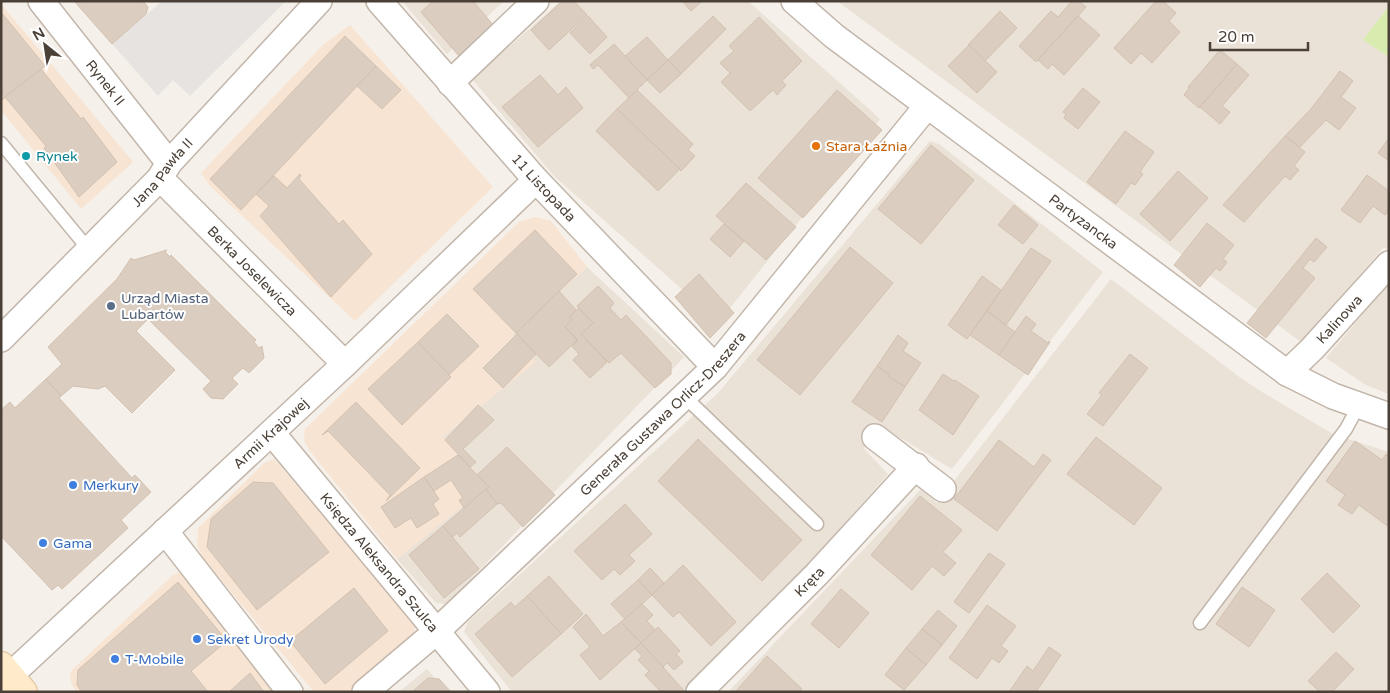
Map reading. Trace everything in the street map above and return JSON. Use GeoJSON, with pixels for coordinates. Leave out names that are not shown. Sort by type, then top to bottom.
{"type":"FeatureCollection","features":[{"type":"Feature","properties":{"kind":"street","name":"Rynek II"},"geometry":{"type":"LineString","coordinates":[[40,1],[165,170]]}},
{"type":"Feature","properties":{"kind":"street","name":"Jana Pawła II"},"geometry":{"type":"LineString","coordinates":[[1,339],[90,251],[319,1]]}},
{"type":"Feature","properties":{"kind":"street","name":"11 Listopada"},"geometry":{"type":"LineString","coordinates":[[379,1],[536,180],[715,367]]}},
{"type":"Feature","properties":{"kind":"street"},"geometry":{"type":"LineString","coordinates":[[450,83],[536,1]]}},
{"type":"Feature","properties":{"kind":"street","name":"Partyzancka"},"geometry":{"type":"LineString","coordinates":[[794,1],[834,36],[1288,373],[1333,396],[1389,416]]}},
{"type":"Feature","properties":{"kind":"street","name":"Generała Gustawa Orlicz-Dreszera"},"geometry":{"type":"LineString","coordinates":[[366,692],[436,631],[715,367],[927,106]]}},
{"type":"Feature","properties":{"kind":"street","name":"Berka Joselewicza"},"geometry":{"type":"LineString","coordinates":[[165,170],[345,364]]}},
{"type":"Feature","properties":{"kind":"street","name":"Armii Krajowej"},"geometry":{"type":"LineString","coordinates":[[9,679],[345,364],[536,180]]}},
{"type":"Feature","properties":{"kind":"street","name":"Kalinowa"},"geometry":{"type":"LineString","coordinates":[[1288,373],[1389,264]]}},
{"type":"Feature","properties":{"kind":"street","name":"Księdza Aleksandra Szulca"},"geometry":{"type":"LineString","coordinates":[[272,433],[487,692]]}},
{"type":"Feature","properties":{"kind":"street"},"geometry":{"type":"LineString","coordinates":[[875,437],[943,488]]}},
{"type":"Feature","properties":{"kind":"street","name":"Kręta"},"geometry":{"type":"LineString","coordinates":[[699,692],[817,574],[916,466]]}},
{"type":"Feature","properties":{"kind":"street"},"geometry":{"type":"LineString","coordinates":[[166,531],[290,692]]}},
{"type":"Feature","properties":{"kind":"lane"},"geometry":{"type":"LineString","coordinates":[[1,143],[90,251]]}},
{"type":"Feature","properties":{"kind":"lane"},"geometry":{"type":"LineString","coordinates":[[685,397],[817,524]]}},
{"type":"Feature","properties":{"kind":"lane"},"geometry":{"type":"LineString","coordinates":[[1200,623],[1346,429],[1359,405]]}},
{"type":"Feature","properties":{"kind":"shaded area"},"geometry":{"type":"Polygon","coordinates":[[[162,1],[286,1],[190,96],[173,80],[158,96],[112,44],[162,1]]]}},
{"type":"Feature","properties":{"kind":"shaded area"},"geometry":{"type":"Polygon","coordinates":[[[402,1],[504,1],[447,54],[402,1]]]}},
{"type":"Feature","properties":{"kind":"shaded area"},"geometry":{"type":"Polygon","coordinates":[[[561,1],[748,1],[880,119],[719,322],[554,176],[472,79],[561,1]]]}},
{"type":"Feature","properties":{"kind":"shaded area"},"geometry":{"type":"Polygon","coordinates":[[[837,1],[1389,1],[1389,6],[1363,40],[1389,57],[1389,250],[1384,247],[1301,342],[837,1]]]}},
{"type":"Feature","properties":{"kind":"shaded area"},"geometry":{"type":"Polygon","coordinates":[[[1,4],[133,162],[81,209],[1,110],[1,4]]]}},
{"type":"Feature","properties":{"kind":"shaded area"},"geometry":{"type":"Polygon","coordinates":[[[350,25],[493,187],[355,321],[210,186],[201,173],[323,45],[350,25]]]}},
{"type":"Feature","properties":{"kind":"shaded area"},"geometry":{"type":"Polygon","coordinates":[[[930,141],[939,144],[1103,272],[952,469],[874,422],[864,449],[888,474],[771,606],[685,692],[512,692],[464,632],[468,622],[718,393],[930,141]]]}},
{"type":"Feature","properties":{"kind":"shaded area"},"geometry":{"type":"Polygon","coordinates":[[[535,217],[551,221],[587,267],[512,334],[536,362],[442,437],[489,485],[397,559],[309,450],[304,440],[305,429],[519,222],[535,217]]]}},
{"type":"Feature","properties":{"kind":"shaded area"},"geometry":{"type":"Polygon","coordinates":[[[587,267],[684,357],[447,604],[436,603],[397,559],[488,485],[442,437],[535,362],[512,334],[587,267]]]}},
{"type":"Feature","properties":{"kind":"shaded area"},"geometry":{"type":"Polygon","coordinates":[[[1111,279],[1242,379],[1262,392],[1333,434],[1389,452],[1389,692],[728,692],[921,489],[937,503],[1111,279]]]}},
{"type":"Feature","properties":{"kind":"shaded area"},"geometry":{"type":"Polygon","coordinates":[[[1389,283],[1389,394],[1366,385],[1326,358],[1389,283]]]}},
{"type":"Feature","properties":{"kind":"shaded area"},"geometry":{"type":"Polygon","coordinates":[[[274,459],[416,624],[411,644],[352,692],[314,692],[203,558],[197,545],[198,528],[264,463],[274,459]]]}},
{"type":"Feature","properties":{"kind":"shaded area"},"geometry":{"type":"Polygon","coordinates":[[[181,572],[275,692],[77,692],[72,685],[70,677],[72,670],[173,575],[181,572]]]}},
{"type":"Feature","properties":{"kind":"shaded area"},"geometry":{"type":"Polygon","coordinates":[[[427,669],[447,692],[399,692],[427,669]]]}},
{"type":"Feature","properties":{"kind":"green space"},"geometry":{"type":"Polygon","coordinates":[[[1389,6],[1389,57],[1363,40],[1389,6]]]}},
{"type":"Feature","properties":{"kind":"building"},"geometry":{"type":"Polygon","coordinates":[[[76,1],[143,1],[148,7],[146,14],[112,44],[76,1]]]}},
{"type":"Feature","properties":{"kind":"building"},"geometry":{"type":"Polygon","coordinates":[[[433,1],[473,1],[494,26],[459,56],[421,12],[433,1]]]}},
{"type":"Feature","properties":{"kind":"building"},"geometry":{"type":"Polygon","coordinates":[[[562,1],[574,1],[587,15],[549,50],[531,30],[562,1]]]}},
{"type":"Feature","properties":{"kind":"building"},"geometry":{"type":"Polygon","coordinates":[[[682,1],[702,1],[691,11],[682,1]]]}},
{"type":"Feature","properties":{"kind":"building"},"geometry":{"type":"Polygon","coordinates":[[[1072,1],[1079,1],[1086,7],[1036,62],[1019,46],[1051,11],[1058,17],[1072,1]]]}},
{"type":"Feature","properties":{"kind":"building"},"geometry":{"type":"Polygon","coordinates":[[[1156,1],[1163,1],[1176,13],[1169,21],[1180,32],[1152,63],[1141,53],[1131,64],[1114,48],[1156,1]]]}},
{"type":"Feature","properties":{"kind":"building"},"geometry":{"type":"Polygon","coordinates":[[[1000,11],[1017,28],[985,61],[968,45],[1000,11]]]}},
{"type":"Feature","properties":{"kind":"building"},"geometry":{"type":"Polygon","coordinates":[[[1,12],[45,66],[2,100],[1,100],[1,12]]]}},
{"type":"Feature","properties":{"kind":"building"},"geometry":{"type":"Polygon","coordinates":[[[588,16],[607,37],[590,54],[570,33],[588,16]]]}},
{"type":"Feature","properties":{"kind":"building"},"geometry":{"type":"Polygon","coordinates":[[[713,16],[726,29],[681,74],[668,60],[713,16]]]}},
{"type":"Feature","properties":{"kind":"building"},"geometry":{"type":"Polygon","coordinates":[[[1078,16],[1100,35],[1064,75],[1052,64],[1048,69],[1038,60],[1078,16]]]}},
{"type":"Feature","properties":{"kind":"building"},"geometry":{"type":"Polygon","coordinates":[[[759,17],[802,61],[782,81],[786,85],[777,95],[773,90],[750,111],[721,82],[730,73],[720,63],[734,51],[729,46],[759,17]]]}},
{"type":"Feature","properties":{"kind":"building"},"geometry":{"type":"Polygon","coordinates":[[[345,36],[376,66],[241,210],[210,179],[345,36]]]}},
{"type":"Feature","properties":{"kind":"building"},"geometry":{"type":"Polygon","coordinates":[[[647,37],[668,60],[647,80],[625,56],[647,37]]]}},
{"type":"Feature","properties":{"kind":"building"},"geometry":{"type":"Polygon","coordinates":[[[614,44],[647,80],[629,98],[598,65],[593,69],[590,65],[614,44]]]}},
{"type":"Feature","properties":{"kind":"building"},"geometry":{"type":"Polygon","coordinates":[[[969,45],[997,72],[977,93],[948,66],[969,45]]]}},
{"type":"Feature","properties":{"kind":"building"},"geometry":{"type":"Polygon","coordinates":[[[1220,50],[1237,64],[1199,108],[1184,95],[1188,87],[1220,50]]]}},
{"type":"Feature","properties":{"kind":"building"},"geometry":{"type":"Polygon","coordinates":[[[668,60],[681,74],[660,93],[647,80],[668,60]]]}},
{"type":"Feature","properties":{"kind":"building"},"geometry":{"type":"Polygon","coordinates":[[[1237,64],[1249,75],[1222,106],[1230,112],[1220,124],[1200,107],[1237,64]]]}},
{"type":"Feature","properties":{"kind":"building"},"geometry":{"type":"Polygon","coordinates":[[[376,66],[401,90],[382,109],[357,86],[376,66]]]}},
{"type":"Feature","properties":{"kind":"building"},"geometry":{"type":"Polygon","coordinates":[[[41,69],[81,119],[83,117],[117,162],[79,197],[44,148],[46,146],[5,97],[41,69]]]}},
{"type":"Feature","properties":{"kind":"building"},"geometry":{"type":"Polygon","coordinates":[[[1340,71],[1353,81],[1341,97],[1356,108],[1339,130],[1326,120],[1300,147],[1285,136],[1311,109],[1340,71]]]}},
{"type":"Feature","properties":{"kind":"building"},"geometry":{"type":"Polygon","coordinates":[[[540,75],[558,95],[566,87],[583,108],[538,147],[502,107],[540,75]]]}},
{"type":"Feature","properties":{"kind":"building"},"geometry":{"type":"Polygon","coordinates":[[[1083,88],[1100,102],[1078,129],[1064,118],[1066,114],[1063,112],[1083,88]]]}},
{"type":"Feature","properties":{"kind":"building"},"geometry":{"type":"Polygon","coordinates":[[[637,90],[693,144],[688,150],[695,156],[681,171],[617,109],[637,90]]]}},
{"type":"Feature","properties":{"kind":"building"},"geometry":{"type":"Polygon","coordinates":[[[837,90],[882,130],[803,218],[758,178],[837,90]]]}},
{"type":"Feature","properties":{"kind":"building"},"geometry":{"type":"Polygon","coordinates":[[[617,109],[680,169],[658,191],[596,131],[617,109]]]}},
{"type":"Feature","properties":{"kind":"building"},"geometry":{"type":"Polygon","coordinates":[[[1125,131],[1154,152],[1140,172],[1143,174],[1135,185],[1131,183],[1116,204],[1087,182],[1125,131]]]}},
{"type":"Feature","properties":{"kind":"building"},"geometry":{"type":"Polygon","coordinates":[[[1285,136],[1305,152],[1294,166],[1299,170],[1290,180],[1285,176],[1244,222],[1223,205],[1285,136]]]}},
{"type":"Feature","properties":{"kind":"building"},"geometry":{"type":"Polygon","coordinates":[[[1389,138],[1389,161],[1378,153],[1389,138]]]}},
{"type":"Feature","properties":{"kind":"building"},"geometry":{"type":"Polygon","coordinates":[[[931,145],[974,180],[921,244],[878,209],[931,145]]]}},
{"type":"Feature","properties":{"kind":"building"},"geometry":{"type":"Polygon","coordinates":[[[1178,171],[1208,198],[1170,241],[1140,214],[1178,171]]]}},
{"type":"Feature","properties":{"kind":"building"},"geometry":{"type":"Polygon","coordinates":[[[300,174],[299,179],[339,224],[343,220],[372,254],[331,297],[260,216],[269,206],[256,194],[274,176],[287,188],[300,174]]]}},
{"type":"Feature","properties":{"kind":"building"},"geometry":{"type":"Polygon","coordinates":[[[1367,175],[1389,191],[1389,210],[1385,215],[1373,206],[1360,223],[1341,210],[1367,175]]]}},
{"type":"Feature","properties":{"kind":"building"},"geometry":{"type":"Polygon","coordinates":[[[746,183],[796,227],[766,260],[716,216],[746,183]]]}},
{"type":"Feature","properties":{"kind":"building"},"geometry":{"type":"Polygon","coordinates":[[[1014,205],[1038,225],[1023,244],[998,225],[1014,205]]]}},
{"type":"Feature","properties":{"kind":"building"},"geometry":{"type":"Polygon","coordinates":[[[1207,223],[1234,245],[1223,259],[1227,262],[1220,271],[1216,268],[1200,287],[1174,265],[1207,223]]]}},
{"type":"Feature","properties":{"kind":"building"},"geometry":{"type":"Polygon","coordinates":[[[724,224],[744,241],[730,257],[710,239],[724,224]]]}},
{"type":"Feature","properties":{"kind":"building"},"geometry":{"type":"Polygon","coordinates":[[[535,230],[577,274],[516,333],[473,289],[535,230]]]}},
{"type":"Feature","properties":{"kind":"building"},"geometry":{"type":"Polygon","coordinates":[[[1316,238],[1327,247],[1314,262],[1310,259],[1303,268],[1315,278],[1266,338],[1247,323],[1316,238]]]}},
{"type":"Feature","properties":{"kind":"building"},"geometry":{"type":"Polygon","coordinates":[[[850,247],[893,283],[800,395],[757,360],[850,247]]]}},
{"type":"Feature","properties":{"kind":"building"},"geometry":{"type":"Polygon","coordinates":[[[1031,248],[1051,261],[1006,325],[987,311],[1031,248]]]}},
{"type":"Feature","properties":{"kind":"building"},"geometry":{"type":"Polygon","coordinates":[[[167,250],[165,252],[170,257],[171,255],[256,340],[254,342],[259,348],[262,346],[264,358],[249,373],[243,368],[232,378],[238,384],[223,399],[211,398],[203,389],[211,381],[148,319],[136,331],[175,370],[132,413],[105,386],[98,389],[73,386],[61,396],[46,379],[62,364],[48,347],[117,279],[131,258],[134,260],[167,250]]]}},
{"type":"Feature","properties":{"kind":"building"},"geometry":{"type":"Polygon","coordinates":[[[699,274],[734,313],[710,338],[675,297],[699,274]]]}},
{"type":"Feature","properties":{"kind":"building"},"geometry":{"type":"Polygon","coordinates":[[[982,276],[1001,290],[967,339],[948,325],[982,276]]]}},
{"type":"Feature","properties":{"kind":"building"},"geometry":{"type":"Polygon","coordinates":[[[598,286],[614,303],[610,308],[621,320],[626,315],[671,363],[671,374],[655,388],[621,353],[609,363],[581,334],[593,323],[577,306],[598,286]]]}},
{"type":"Feature","properties":{"kind":"building"},"geometry":{"type":"Polygon","coordinates":[[[559,291],[576,310],[569,317],[572,320],[565,327],[577,340],[549,367],[516,333],[559,291]]]}},
{"type":"Feature","properties":{"kind":"building"},"geometry":{"type":"Polygon","coordinates":[[[579,308],[593,323],[581,334],[607,362],[590,378],[573,360],[579,354],[572,346],[578,340],[565,327],[572,320],[569,317],[579,308]]]}},
{"type":"Feature","properties":{"kind":"building"},"geometry":{"type":"Polygon","coordinates":[[[987,311],[1015,332],[999,355],[970,335],[987,311]]]}},
{"type":"Feature","properties":{"kind":"building"},"geometry":{"type":"Polygon","coordinates":[[[447,314],[479,346],[449,375],[418,342],[447,314]]]}},
{"type":"Feature","properties":{"kind":"building"},"geometry":{"type":"Polygon","coordinates":[[[1026,316],[1036,324],[1031,331],[1048,343],[1050,342],[1028,375],[999,355],[1026,316]]]}},
{"type":"Feature","properties":{"kind":"building"},"geometry":{"type":"Polygon","coordinates":[[[517,334],[536,354],[503,388],[483,368],[517,334]]]}},
{"type":"Feature","properties":{"kind":"building"},"geometry":{"type":"Polygon","coordinates":[[[898,335],[908,343],[903,351],[921,363],[905,387],[889,377],[890,375],[877,366],[898,335]]]}},
{"type":"Feature","properties":{"kind":"building"},"geometry":{"type":"Polygon","coordinates":[[[418,342],[451,377],[402,425],[368,389],[418,342]]]}},
{"type":"Feature","properties":{"kind":"building"},"geometry":{"type":"Polygon","coordinates":[[[1130,354],[1148,368],[1103,426],[1087,414],[1102,395],[1099,393],[1130,354]]]}},
{"type":"Feature","properties":{"kind":"building"},"geometry":{"type":"Polygon","coordinates":[[[877,366],[890,375],[889,377],[905,387],[882,422],[852,402],[877,366]]]}},
{"type":"Feature","properties":{"kind":"building"},"geometry":{"type":"Polygon","coordinates":[[[943,374],[979,396],[953,435],[919,410],[943,374]]]}},
{"type":"Feature","properties":{"kind":"building","name":"Merkury"},"geometry":{"type":"Polygon","coordinates":[[[46,379],[61,396],[59,398],[132,478],[135,475],[151,492],[121,520],[128,528],[62,589],[58,585],[52,590],[1,536],[1,410],[10,402],[15,408],[46,379]]]}},
{"type":"Feature","properties":{"kind":"building"},"geometry":{"type":"Polygon","coordinates":[[[356,402],[420,468],[386,501],[390,495],[328,431],[322,435],[356,402]]]}},
{"type":"Feature","properties":{"kind":"building"},"geometry":{"type":"Polygon","coordinates":[[[478,405],[494,420],[463,449],[476,462],[470,467],[445,440],[478,405]]]}},
{"type":"Feature","properties":{"kind":"building"},"geometry":{"type":"Polygon","coordinates":[[[1096,437],[1162,488],[1134,525],[1067,474],[1096,437]]]}},
{"type":"Feature","properties":{"kind":"building"},"geometry":{"type":"Polygon","coordinates":[[[698,439],[802,540],[762,581],[658,481],[698,439]]]}},
{"type":"Feature","properties":{"kind":"building"},"geometry":{"type":"Polygon","coordinates":[[[999,440],[1034,467],[1043,454],[1051,460],[997,531],[954,499],[999,440]]]}},
{"type":"Feature","properties":{"kind":"building"},"geometry":{"type":"Polygon","coordinates":[[[1355,441],[1382,460],[1386,454],[1389,456],[1389,527],[1359,505],[1352,514],[1338,505],[1345,495],[1326,481],[1355,441]]]}},
{"type":"Feature","properties":{"kind":"building"},"geometry":{"type":"Polygon","coordinates":[[[507,447],[555,495],[523,527],[501,503],[497,504],[486,489],[489,487],[477,475],[507,447]]]}},
{"type":"Feature","properties":{"kind":"building"},"geometry":{"type":"Polygon","coordinates":[[[458,455],[489,487],[464,508],[459,500],[463,498],[451,480],[434,491],[424,477],[458,455]]]}},
{"type":"Feature","properties":{"kind":"building"},"geometry":{"type":"Polygon","coordinates":[[[424,477],[439,499],[433,504],[439,514],[417,528],[411,518],[395,528],[381,507],[424,477]]]}},
{"type":"Feature","properties":{"kind":"building"},"geometry":{"type":"Polygon","coordinates":[[[253,482],[273,483],[329,552],[257,610],[207,547],[211,519],[253,482]]]}},
{"type":"Feature","properties":{"kind":"building"},"geometry":{"type":"Polygon","coordinates":[[[486,489],[497,504],[460,537],[457,533],[452,537],[443,526],[486,489]]]}},
{"type":"Feature","properties":{"kind":"building"},"geometry":{"type":"Polygon","coordinates":[[[920,496],[962,530],[943,552],[956,563],[944,576],[932,566],[912,590],[871,555],[920,496]]]}},
{"type":"Feature","properties":{"kind":"building"},"geometry":{"type":"Polygon","coordinates":[[[625,504],[652,534],[629,555],[635,561],[620,575],[614,569],[602,580],[574,551],[625,504]]]}},
{"type":"Feature","properties":{"kind":"building"},"geometry":{"type":"Polygon","coordinates":[[[443,526],[479,569],[444,598],[409,555],[443,526]]]}},
{"type":"Feature","properties":{"kind":"building"},"geometry":{"type":"Polygon","coordinates":[[[989,553],[1005,564],[969,613],[954,602],[989,553]]]}},
{"type":"Feature","properties":{"kind":"building"},"geometry":{"type":"Polygon","coordinates":[[[683,565],[736,622],[711,646],[679,612],[673,617],[652,595],[683,565]]]}},
{"type":"Feature","properties":{"kind":"building"},"geometry":{"type":"Polygon","coordinates":[[[650,568],[664,583],[652,595],[638,580],[650,568]]]}},
{"type":"Feature","properties":{"kind":"building"},"geometry":{"type":"Polygon","coordinates":[[[1327,573],[1360,606],[1333,633],[1301,599],[1327,573]]]}},
{"type":"Feature","properties":{"kind":"building"},"geometry":{"type":"Polygon","coordinates":[[[549,576],[583,614],[561,634],[527,596],[549,576]]]}},
{"type":"Feature","properties":{"kind":"building"},"geometry":{"type":"Polygon","coordinates":[[[638,580],[652,595],[625,619],[611,604],[638,580]]]}},
{"type":"Feature","properties":{"kind":"building"},"geometry":{"type":"Polygon","coordinates":[[[178,582],[227,641],[191,671],[208,692],[82,692],[77,685],[78,670],[178,582]]]}},
{"type":"Feature","properties":{"kind":"building"},"geometry":{"type":"Polygon","coordinates":[[[1242,587],[1275,610],[1249,647],[1216,624],[1242,587]]]}},
{"type":"Feature","properties":{"kind":"building"},"geometry":{"type":"Polygon","coordinates":[[[354,588],[388,631],[325,684],[290,641],[354,588]]]}},
{"type":"Feature","properties":{"kind":"building"},"geometry":{"type":"Polygon","coordinates":[[[841,589],[869,613],[839,648],[811,624],[841,589]]]}},
{"type":"Feature","properties":{"kind":"building"},"geometry":{"type":"Polygon","coordinates":[[[527,596],[561,634],[512,677],[475,634],[511,602],[515,607],[527,596]]]}},
{"type":"Feature","properties":{"kind":"building"},"geometry":{"type":"Polygon","coordinates":[[[642,604],[653,615],[647,621],[655,630],[641,643],[621,622],[642,604]]]}},
{"type":"Feature","properties":{"kind":"building"},"geometry":{"type":"Polygon","coordinates":[[[987,605],[1016,626],[1001,646],[1008,651],[999,663],[992,658],[977,679],[949,658],[987,605]]]}},
{"type":"Feature","properties":{"kind":"building"},"geometry":{"type":"Polygon","coordinates":[[[938,610],[957,626],[942,645],[922,629],[938,610]]]}},
{"type":"Feature","properties":{"kind":"building"},"geometry":{"type":"Polygon","coordinates":[[[586,614],[603,636],[621,622],[641,643],[600,680],[580,655],[590,647],[573,627],[586,614]]]}},
{"type":"Feature","properties":{"kind":"building"},"geometry":{"type":"Polygon","coordinates":[[[658,627],[680,651],[676,654],[683,662],[674,670],[667,663],[663,667],[641,643],[658,627]]]}},
{"type":"Feature","properties":{"kind":"building"},"geometry":{"type":"Polygon","coordinates":[[[922,629],[942,645],[926,665],[906,648],[922,629]]]}},
{"type":"Feature","properties":{"kind":"building"},"geometry":{"type":"Polygon","coordinates":[[[641,643],[685,692],[661,692],[645,675],[649,671],[638,660],[642,656],[635,649],[641,643]]]}},
{"type":"Feature","properties":{"kind":"building"},"geometry":{"type":"Polygon","coordinates":[[[1049,647],[1061,655],[1036,692],[1009,692],[1027,666],[1033,671],[1049,647]]]}},
{"type":"Feature","properties":{"kind":"building"},"geometry":{"type":"Polygon","coordinates":[[[906,648],[926,665],[904,690],[885,675],[906,648]]]}},
{"type":"Feature","properties":{"kind":"building"},"geometry":{"type":"Polygon","coordinates":[[[1336,652],[1354,669],[1332,692],[1320,692],[1308,681],[1336,652]]]}},
{"type":"Feature","properties":{"kind":"building"},"geometry":{"type":"Polygon","coordinates":[[[767,656],[802,689],[799,692],[735,692],[767,656]]]}},
{"type":"Feature","properties":{"kind":"building"},"geometry":{"type":"Polygon","coordinates":[[[250,673],[264,692],[229,692],[250,673]]]}},
{"type":"Feature","properties":{"kind":"building"},"geometry":{"type":"Polygon","coordinates":[[[428,678],[439,679],[451,692],[412,692],[428,678]]]}},
{"type":"Feature","properties":{"kind":"place","name":"Stara Łaźnia"},"geometry":{"type":"Point","coordinates":[816,146]}},
{"type":"Feature","properties":{"kind":"place","name":"Rynek"},"geometry":{"type":"Point","coordinates":[26,156]}},
{"type":"Feature","properties":{"kind":"place","name":"Urząd Miasta Lubartów"},"geometry":{"type":"Point","coordinates":[111,306]}},
{"type":"Feature","properties":{"kind":"place","name":"Merkury"},"geometry":{"type":"Point","coordinates":[73,485]}},
{"type":"Feature","properties":{"kind":"place","name":"Gama"},"geometry":{"type":"Point","coordinates":[43,543]}},
{"type":"Feature","properties":{"kind":"place","name":"Sekret Urody"},"geometry":{"type":"Point","coordinates":[197,639]}},
{"type":"Feature","properties":{"kind":"place","name":"T-Mobile"},"geometry":{"type":"Point","coordinates":[115,659]}}]}
